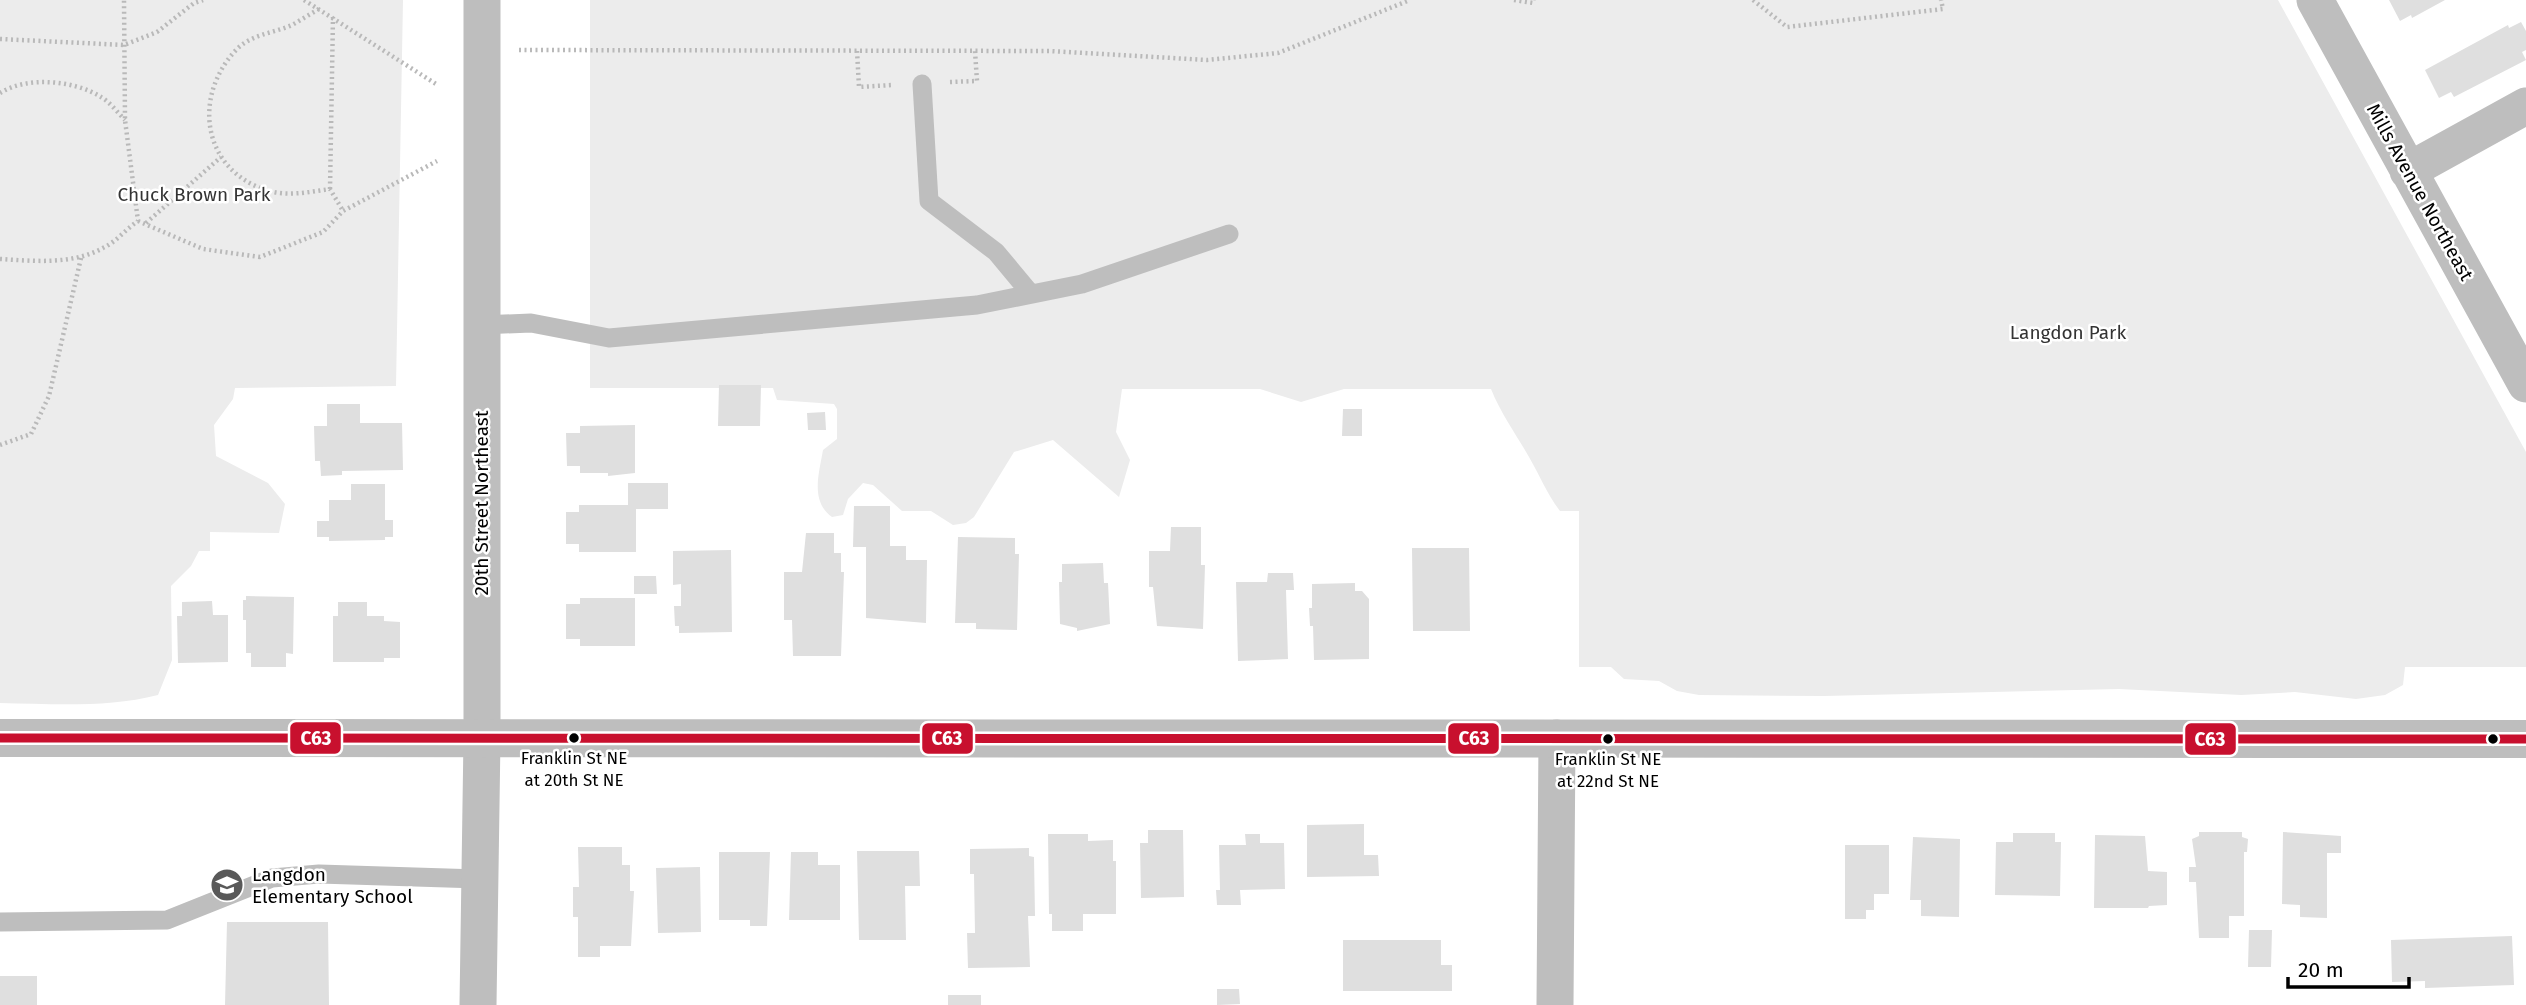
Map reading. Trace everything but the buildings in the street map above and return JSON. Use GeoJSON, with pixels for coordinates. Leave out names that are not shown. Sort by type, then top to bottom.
{"type":"FeatureCollection","features":[{"type":"Feature","properties":{"kind":"street","name":"20th Street Northeast"},"geometry":{"type":"LineString","coordinates":[[478,1005],[482,738],[482,0]]}},
{"type":"Feature","properties":{"kind":"street","name":"Mills Avenue Northeast"},"geometry":{"type":"LineString","coordinates":[[2315,0],[2526,384]]}},
{"type":"Feature","properties":{"kind":"street"},"geometry":{"type":"LineString","coordinates":[[2408,171],[2526,106]]}},
{"type":"Feature","properties":{"kind":"street"},"geometry":{"type":"LineString","coordinates":[[0,737],[2526,739]]}},
{"type":"Feature","properties":{"kind":"street"},"geometry":{"type":"LineString","coordinates":[[1555,1005],[1557,738]]}},
{"type":"Feature","properties":{"kind":"lane"},"geometry":{"type":"LineString","coordinates":[[922,84],[929,201],[996,252],[1031,295]]}},
{"type":"Feature","properties":{"kind":"lane"},"geometry":{"type":"LineString","coordinates":[[481,325],[531,323],[609,338],[977,305],[1082,284],[1229,233]]}},
{"type":"Feature","properties":{"kind":"lane"},"geometry":{"type":"LineString","coordinates":[[0,922],[167,920],[272,878],[319,874],[479,879]]}},
{"type":"Feature","properties":{"kind":"path"},"geometry":{"type":"LineString","coordinates":[[124,0],[125,120],[138,221]]}},
{"type":"Feature","properties":{"kind":"path"},"geometry":{"type":"LineString","coordinates":[[0,39],[124,45],[157,32],[194,3],[203,0]]}},
{"type":"Feature","properties":{"kind":"path"},"geometry":{"type":"LineString","coordinates":[[304,0],[436,84]]}},
{"type":"Feature","properties":{"kind":"path"},"geometry":{"type":"LineString","coordinates":[[551,50],[1050,51],[1207,60],[1278,53],[1410,0]]}},
{"type":"Feature","properties":{"kind":"path"},"geometry":{"type":"LineString","coordinates":[[1514,0],[1533,3],[1534,0]]}},
{"type":"Feature","properties":{"kind":"path"},"geometry":{"type":"LineString","coordinates":[[1753,0],[1787,27],[1942,9],[1941,0]]}},
{"type":"Feature","properties":{"kind":"path"},"geometry":{"type":"LineString","coordinates":[[319,9],[290,26],[262,34],[240,46],[218,71],[209,98],[209,122],[221,157],[231,169],[252,185],[291,195],[330,189]]}},
{"type":"Feature","properties":{"kind":"path"},"geometry":{"type":"LineString","coordinates":[[333,17],[330,189],[343,211]]}},
{"type":"Feature","properties":{"kind":"path"},"geometry":{"type":"LineString","coordinates":[[0,93],[29,82],[71,85],[102,97],[125,120]]}},
{"type":"Feature","properties":{"kind":"path"},"geometry":{"type":"LineString","coordinates":[[146,223],[221,157]]}},
{"type":"Feature","properties":{"kind":"path"},"geometry":{"type":"LineString","coordinates":[[138,221],[203,249],[260,257],[323,232],[343,211],[437,161]]}},
{"type":"Feature","properties":{"kind":"path"},"geometry":{"type":"LineString","coordinates":[[0,260],[49,261],[81,258],[105,248],[138,221]]}},
{"type":"Feature","properties":{"kind":"path"},"geometry":{"type":"LineString","coordinates":[[0,445],[31,434],[48,396],[81,258]]}},
{"type":"Feature","properties":{"kind":"green space","name":"Chuck Brown Park"},"geometry":{"type":"Polygon","coordinates":[[[0,0],[403,0],[396,386],[235,388],[233,399],[214,425],[216,456],[268,483],[285,504],[279,533],[210,532],[210,551],[199,551],[191,566],[171,586],[172,660],[158,695],[119,702],[80,704],[0,703],[0,0]]]}},
{"type":"Feature","properties":{"kind":"green space","name":"Langdon Park"},"geometry":{"type":"Polygon","coordinates":[[[590,0],[2278,0],[2526,452],[2526,667],[2405,667],[2403,685],[2385,695],[2356,699],[2295,692],[2241,695],[2119,689],[1824,696],[1699,695],[1677,691],[1659,681],[1624,679],[1611,667],[1579,667],[1579,511],[1560,511],[1491,389],[1344,389],[1301,402],[1260,389],[1122,389],[1116,432],[1130,460],[1119,497],[1053,440],[1014,452],[974,517],[966,523],[953,525],[931,511],[902,511],[873,485],[863,483],[848,499],[843,515],[832,517],[825,511],[818,495],[818,478],[823,450],[837,439],[837,409],[834,404],[777,400],[773,388],[590,388],[590,0]]]}},
{"type":"Feature","properties":{"kind":"transit line","name":"C63"},"geometry":{"type":"LineString","coordinates":[[0,738],[2526,739]]}},
{"type":"Feature","properties":{"kind":"place","name":"Franklin St NE at 20th St NE"},"geometry":{"type":"Point","coordinates":[574,738]}},
{"type":"Feature","properties":{"kind":"place","name":"Franklin St NE at 22nd St NE"},"geometry":{"type":"Point","coordinates":[1608,739]}},
{"type":"Feature","properties":{"kind":"place","name":"Langdon Elementary School"},"geometry":{"type":"Point","coordinates":[227,885]}}]}
